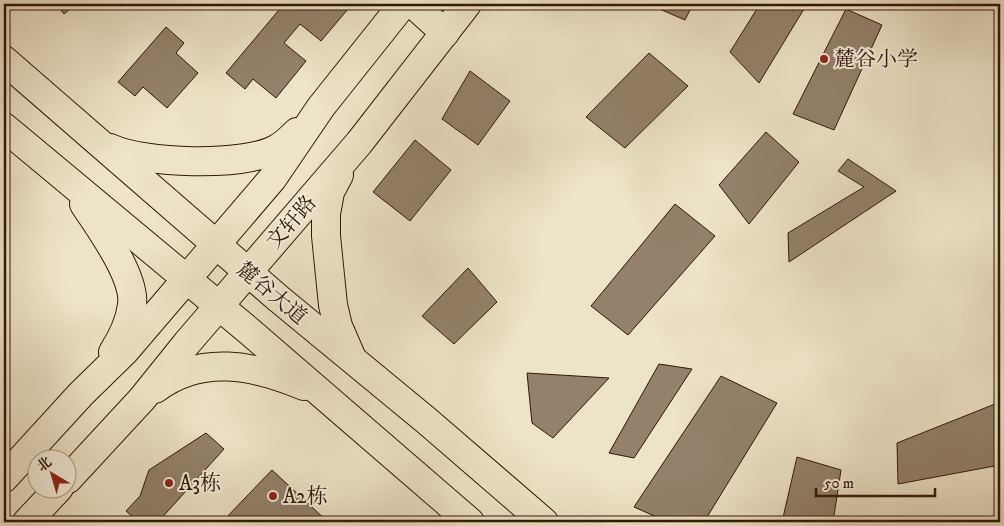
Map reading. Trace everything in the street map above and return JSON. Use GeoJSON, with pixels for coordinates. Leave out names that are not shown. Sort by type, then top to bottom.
{"type":"FeatureCollection","features":[{"type":"Feature","properties":{"kind":"main road","name":"文轩路"},"geometry":{"type":"LineString","coordinates":[[4,478],[81,394],[125,351],[272,179],[321,108],[403,4]]}},
{"type":"Feature","properties":{"kind":"main road"},"geometry":{"type":"LineString","coordinates":[[413,4],[452,15]]}},
{"type":"Feature","properties":{"kind":"main road","name":"文轩路"},"geometry":{"type":"LineString","coordinates":[[78,468],[142,399],[359,142],[452,15]]}},
{"type":"Feature","properties":{"kind":"main road","name":"麓谷大道"},"geometry":{"type":"LineString","coordinates":[[4,60],[248,273],[544,522]]}},
{"type":"Feature","properties":{"kind":"main road"},"geometry":{"type":"LineString","coordinates":[[102,144],[132,156],[165,160],[221,160],[256,156],[276,149],[292,137],[321,108]]}},
{"type":"Feature","properties":{"kind":"main road","name":"麓谷大道"},"geometry":{"type":"LineString","coordinates":[[4,127],[219,306],[470,522]]}},
{"type":"Feature","properties":{"kind":"main road"},"geometry":{"type":"LineString","coordinates":[[352,360],[338,326],[333,305],[326,236],[326,214],[330,192],[342,168],[359,142]]}},
{"type":"Feature","properties":{"kind":"main road"},"geometry":{"type":"LineString","coordinates":[[71,184],[123,268],[130,286],[132,304],[120,340],[110,357],[81,394]]}},
{"type":"Feature","properties":{"kind":"main road"},"geometry":{"type":"LineString","coordinates":[[142,399],[158,387],[184,374],[210,366],[231,366],[250,369],[279,377],[320,393]]}},
{"type":"Feature","properties":{"kind":"main road"},"geometry":{"type":"LineString","coordinates":[[27,522],[49,498]]}},
{"type":"Feature","properties":{"kind":"building"},"geometry":{"type":"Polygon","coordinates":[[[56,4],[76,4],[64,14],[56,4]]]}},
{"type":"Feature","properties":{"kind":"building"},"geometry":{"type":"Polygon","coordinates":[[[284,4],[342,4],[348,9],[321,41],[300,24],[284,43],[306,61],[276,98],[253,79],[245,89],[226,73],[284,4]]]}},
{"type":"Feature","properties":{"kind":"building"},"geometry":{"type":"Polygon","coordinates":[[[648,4],[693,4],[685,20],[648,4]]]}},
{"type":"Feature","properties":{"kind":"building"},"geometry":{"type":"Polygon","coordinates":[[[760,4],[807,4],[759,83],[730,52],[760,4]]]}},
{"type":"Feature","properties":{"kind":"building"},"geometry":{"type":"Polygon","coordinates":[[[846,9],[882,25],[834,130],[793,114],[846,9]]]}},
{"type":"Feature","properties":{"kind":"building"},"geometry":{"type":"Polygon","coordinates":[[[166,27],[184,43],[176,53],[198,73],[167,108],[143,87],[135,96],[118,82],[166,27]]]}},
{"type":"Feature","properties":{"kind":"building"},"geometry":{"type":"Polygon","coordinates":[[[649,53],[688,86],[625,148],[586,117],[649,53]]]}},
{"type":"Feature","properties":{"kind":"building"},"geometry":{"type":"Polygon","coordinates":[[[470,71],[510,101],[478,145],[442,119],[470,71]]]}},
{"type":"Feature","properties":{"kind":"building"},"geometry":{"type":"Polygon","coordinates":[[[766,132],[799,162],[749,224],[719,185],[766,132]]]}},
{"type":"Feature","properties":{"kind":"building"},"geometry":{"type":"Polygon","coordinates":[[[415,140],[451,170],[410,221],[373,192],[415,140]]]}},
{"type":"Feature","properties":{"kind":"building"},"geometry":{"type":"Polygon","coordinates":[[[848,159],[896,191],[789,262],[788,233],[864,187],[838,171],[848,159]]]}},
{"type":"Feature","properties":{"kind":"building"},"geometry":{"type":"Polygon","coordinates":[[[675,204],[715,236],[628,335],[591,306],[675,204]]]}},
{"type":"Feature","properties":{"kind":"building"},"geometry":{"type":"Polygon","coordinates":[[[468,268],[497,302],[454,344],[422,316],[468,268]]]}},
{"type":"Feature","properties":{"kind":"building"},"geometry":{"type":"Polygon","coordinates":[[[659,364],[692,369],[634,458],[609,453],[659,364]]]}},
{"type":"Feature","properties":{"kind":"building"},"geometry":{"type":"Polygon","coordinates":[[[527,373],[609,378],[553,438],[532,423],[527,373]]]}},
{"type":"Feature","properties":{"kind":"building"},"geometry":{"type":"Polygon","coordinates":[[[721,376],[777,403],[704,522],[668,522],[634,507],[721,376]]]}},
{"type":"Feature","properties":{"kind":"building"},"geometry":{"type":"Polygon","coordinates":[[[1000,402],[1000,465],[898,484],[897,443],[1000,402]]]}},
{"type":"Feature","properties":{"kind":"building","name":"A3栋"},"geometry":{"type":"Polygon","coordinates":[[[206,433],[224,449],[158,522],[139,522],[126,511],[140,496],[149,470],[206,433]]]}},
{"type":"Feature","properties":{"kind":"building"},"geometry":{"type":"Polygon","coordinates":[[[797,457],[841,470],[833,522],[782,522],[797,457]]]}},
{"type":"Feature","properties":{"kind":"building","name":"A2栋"},"geometry":{"type":"Polygon","coordinates":[[[272,470],[328,522],[222,522],[272,470]]]}},
{"type":"Feature","properties":{"kind":"place","name":"麓谷小学"},"geometry":{"type":"Point","coordinates":[824,59]}},
{"type":"Feature","properties":{"kind":"place","name":"A3栋"},"geometry":{"type":"Point","coordinates":[169,483]}},
{"type":"Feature","properties":{"kind":"place","name":"A2栋"},"geometry":{"type":"Point","coordinates":[273,496]}}]}
